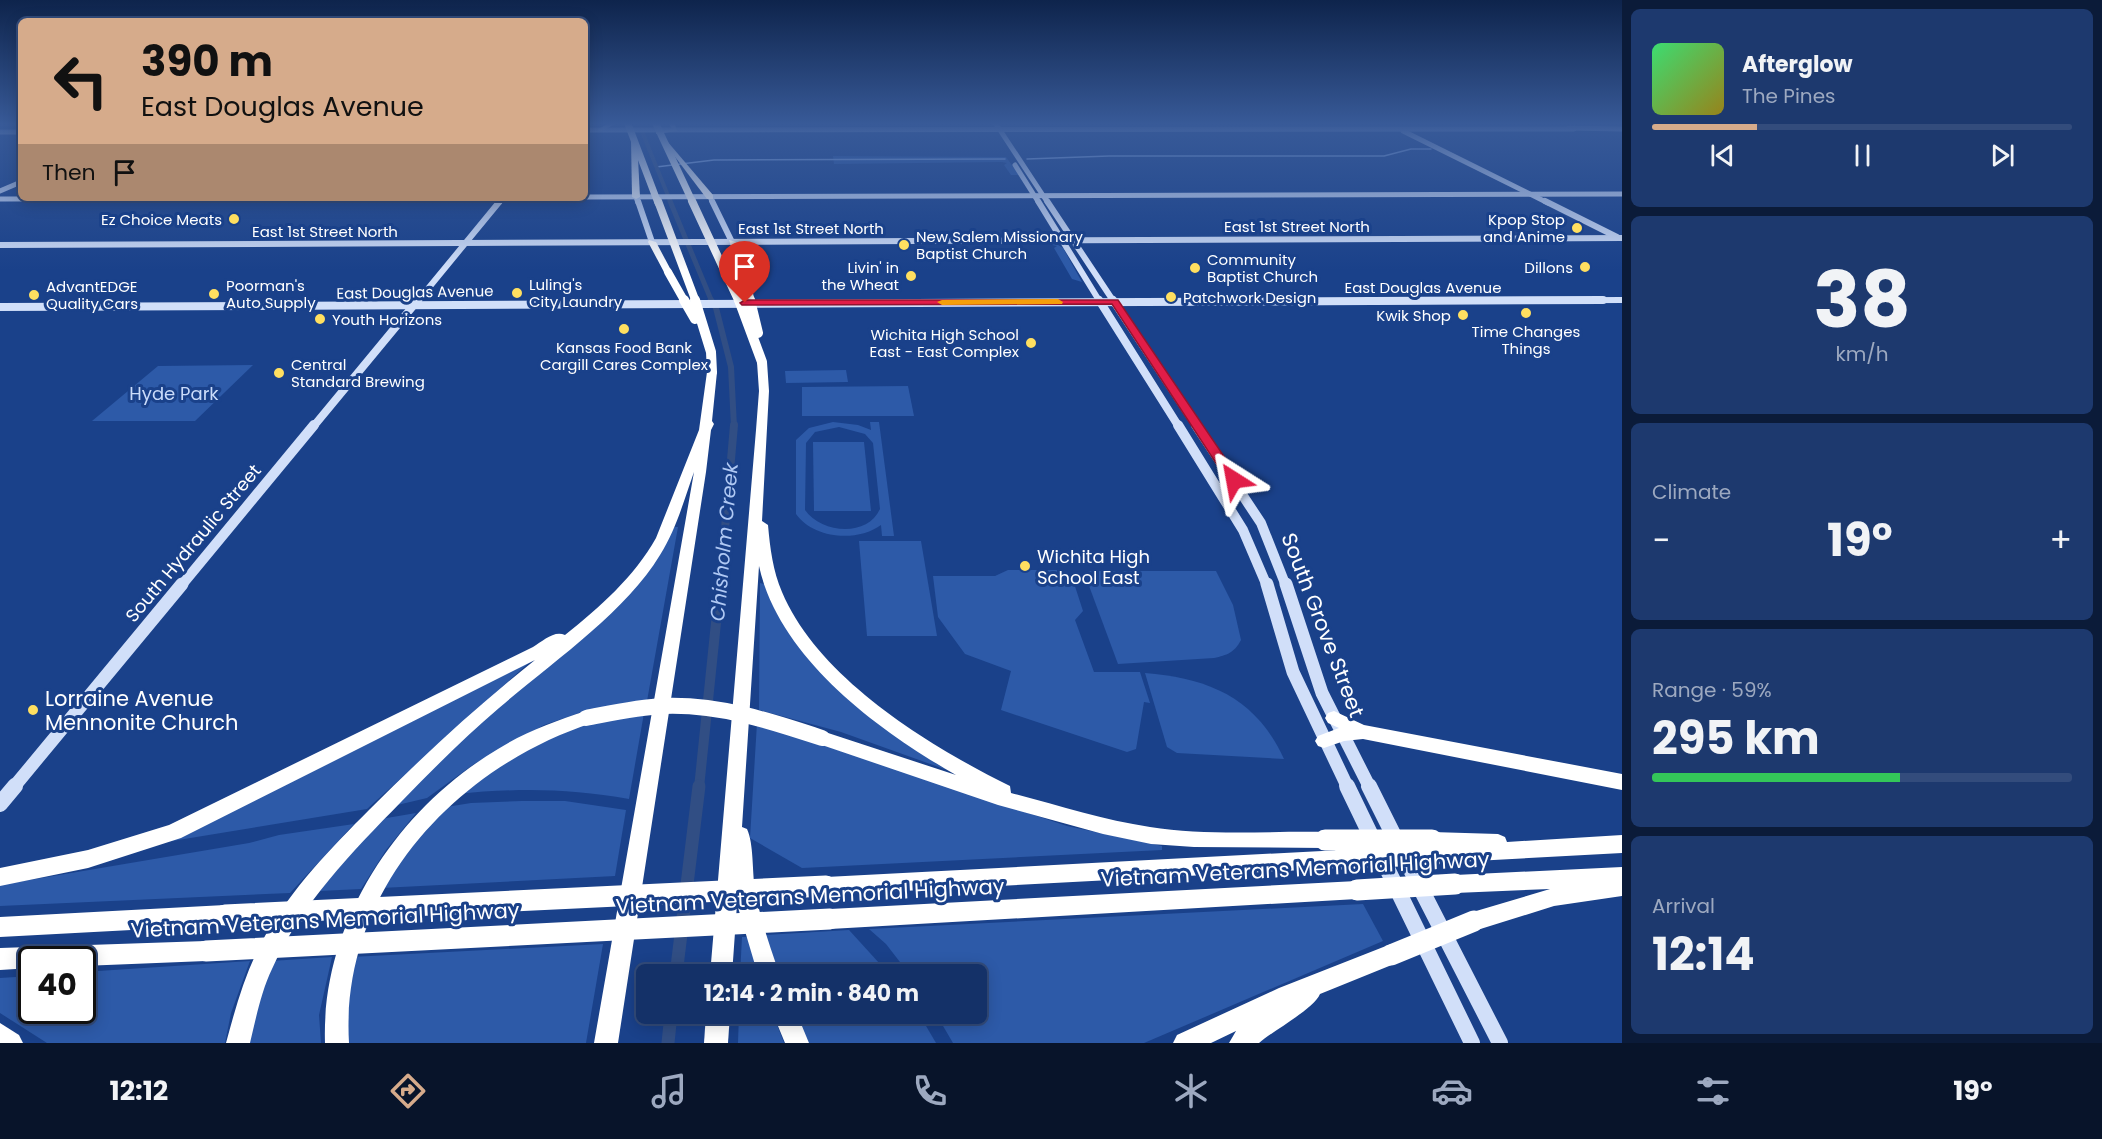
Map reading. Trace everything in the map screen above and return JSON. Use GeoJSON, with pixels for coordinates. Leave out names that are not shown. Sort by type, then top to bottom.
{"type":"FeatureCollection","features":[{"type":"Feature","properties":{"kind":"highway"},"geometry":{"type":"LineString","coordinates":[[634,173],[637,200]]}},
{"type":"Feature","properties":{"kind":"highway"},"geometry":{"type":"LineString","coordinates":[[606,1043],[708,424],[711,352],[701,315],[647,173]]}},
{"type":"Feature","properties":{"kind":"highway"},"geometry":{"type":"LineString","coordinates":[[679,173],[749,322],[762,362]]}},
{"type":"Feature","properties":{"kind":"highway"},"geometry":{"type":"LineString","coordinates":[[690,173],[710,196]]}},
{"type":"Feature","properties":{"kind":"highway"},"geometry":{"type":"LineString","coordinates":[[652,242],[692,312],[711,352]]}},
{"type":"Feature","properties":{"kind":"highway"},"geometry":{"type":"LineString","coordinates":[[722,964],[764,391],[757,318],[732,242]]}},
{"type":"Feature","properties":{"kind":"highway"},"geometry":{"type":"LineString","coordinates":[[238,1043],[263,964],[284,927],[321,875],[416,775],[499,698],[610,603],[643,569],[669,523],[695,447],[708,424]]}},
{"type":"Feature","properties":{"kind":"highway"},"geometry":{"type":"LineString","coordinates":[[757,485],[763,555],[770,580],[787,616],[810,647],[876,712],[918,744],[958,770],[1040,808]]}},
{"type":"Feature","properties":{"kind":"highway"},"geometry":{"type":"LineString","coordinates":[[0,877],[88,859],[174,832],[539,651],[610,603]]}},
{"type":"Feature","properties":{"kind":"highway"},"geometry":{"type":"LineString","coordinates":[[337,1043],[341,986],[350,945],[362,911],[410,835],[448,794],[480,770],[539,735],[586,718],[643,708],[701,706],[762,718],[998,797],[1151,836],[1194,839],[1325,840],[1435,847]]}},
{"type":"Feature","properties":{"kind":"highway"},"geometry":{"type":"LineString","coordinates":[[1324,741],[1338,726],[1622,782]]}},
{"type":"Feature","properties":{"kind":"highway"},"geometry":{"type":"LineString","coordinates":[[739,740],[740,858],[746,904],[754,938],[765,964]]}},
{"type":"Feature","properties":{"kind":"highway","name":"Vietnam Veterans Memorial Highway"},"geometry":{"type":"LineString","coordinates":[[0,927],[1341,859],[1435,847],[1622,844]]}},
{"type":"Feature","properties":{"kind":"highway","name":"Vietnam Veterans Memorial Highway"},"geometry":{"type":"LineString","coordinates":[[0,959],[206,951],[1622,876]]}},
{"type":"Feature","properties":{"kind":"highway"},"geometry":{"type":"LineString","coordinates":[[1185,1043],[1287,996],[1474,921],[1554,897],[1622,887]]}},
{"type":"Feature","properties":{"kind":"highway"},"geometry":{"type":"LineString","coordinates":[[1241,1043],[1265,1022],[1329,981]]}},
{"type":"Feature","properties":{"kind":"highway"},"geometry":{"type":"LineString","coordinates":[[716,1043],[717,1024]]}},
{"type":"Feature","properties":{"kind":"highway"},"geometry":{"type":"LineString","coordinates":[[789,1024],[797,1043]]}},
{"type":"Feature","properties":{"kind":"highway"},"geometry":{"type":"LineString","coordinates":[[0,1035],[11,1043]]}},
{"type":"Feature","properties":{"kind":"street","name":"South Grove Street"},"geometry":{"type":"LineString","coordinates":[[1020,173],[1217,486],[1255,553],[1273,603],[1293,672],[1324,741],[1472,1043]]}},
{"type":"Feature","properties":{"kind":"street","name":"South Grove Street"},"geometry":{"type":"LineString","coordinates":[[1028,173],[1261,523],[1282,573],[1314,672],[1338,726],[1500,1043]]}},
{"type":"Feature","properties":{"kind":"street"},"geometry":{"type":"LineString","coordinates":[[1489,173],[1621,239]]}},
{"type":"Feature","properties":{"kind":"street"},"geometry":{"type":"LineString","coordinates":[[0,191],[18,183]]}},
{"type":"Feature","properties":{"kind":"street"},"geometry":{"type":"LineString","coordinates":[[588,196],[637,200],[654,197],[710,196],[1622,194]]}},
{"type":"Feature","properties":{"kind":"street"},"geometry":{"type":"LineString","coordinates":[[710,196],[732,242]]}},
{"type":"Feature","properties":{"kind":"street"},"geometry":{"type":"LineString","coordinates":[[0,199],[18,199]]}},
{"type":"Feature","properties":{"kind":"street"},"geometry":{"type":"LineString","coordinates":[[637,200],[652,242]]}},
{"type":"Feature","properties":{"kind":"street","name":"South Hydraulic Street"},"geometry":{"type":"LineString","coordinates":[[0,804],[500,201]]}},
{"type":"Feature","properties":{"kind":"street","name":"East 1st Street North"},"geometry":{"type":"LineString","coordinates":[[0,245],[1621,239]]}},
{"type":"Feature","properties":{"kind":"street"},"geometry":{"type":"LineString","coordinates":[[1044,240],[1066,247]]}},
{"type":"Feature","properties":{"kind":"street","name":"East Douglas Avenue"},"geometry":{"type":"LineString","coordinates":[[0,307],[1622,300]]}},
{"type":"Feature","properties":{"kind":"green space"},"geometry":{"type":"Polygon","coordinates":[[[1053,242],[1063,248],[1082,282],[1072,279],[1054,248],[1057,246],[1043,243],[1053,242]]]}},
{"type":"Feature","properties":{"kind":"green space","name":"Hyde Park"},"geometry":{"type":"Polygon","coordinates":[[[253,365],[195,421],[92,421],[158,366],[253,365]]]}},
{"type":"Feature","properties":{"kind":"green space"},"geometry":{"type":"Polygon","coordinates":[[[846,370],[848,382],[786,383],[785,371],[846,370]]]}},
{"type":"Feature","properties":{"kind":"green space"},"geometry":{"type":"Polygon","coordinates":[[[908,386],[914,416],[802,416],[802,387],[908,386]]]}},
{"type":"Feature","properties":{"kind":"green space"},"geometry":{"type":"Polygon","coordinates":[[[833,422],[858,425],[871,430],[870,422],[879,422],[894,536],[882,536],[881,525],[871,531],[848,536],[824,533],[804,522],[796,514],[796,440],[809,428],[833,422]],[[839,427],[815,432],[806,443],[805,510],[822,524],[844,529],[855,528],[865,525],[880,509],[873,443],[865,434],[839,427]]]}},
{"type":"Feature","properties":{"kind":"green space"},"geometry":{"type":"Polygon","coordinates":[[[813,442],[864,442],[871,511],[814,511],[813,442]]]}},
{"type":"Feature","properties":{"kind":"green space"},"geometry":{"type":"Polygon","coordinates":[[[674,527],[678,527],[647,701],[585,711],[544,725],[474,764],[427,798],[393,806],[439,757],[589,626],[674,527]]]}},
{"type":"Feature","properties":{"kind":"green space"},"geometry":{"type":"Polygon","coordinates":[[[859,541],[921,541],[937,636],[867,636],[859,541]]]}},
{"type":"Feature","properties":{"kind":"green space"},"geometry":{"type":"Polygon","coordinates":[[[1008,570],[1063,570],[1071,574],[1083,611],[1075,620],[1094,672],[1140,672],[1150,703],[1144,702],[1136,749],[1127,752],[1001,710],[1011,671],[965,654],[938,617],[933,576],[995,576],[1008,570]]]}},
{"type":"Feature","properties":{"kind":"green space"},"geometry":{"type":"Polygon","coordinates":[[[1089,571],[1216,571],[1233,605],[1241,640],[1230,653],[1214,658],[1118,664],[1085,575],[1089,571]]]}},
{"type":"Feature","properties":{"kind":"green space"},"geometry":{"type":"Polygon","coordinates":[[[760,583],[764,584],[777,614],[791,634],[831,678],[879,721],[947,770],[841,732],[759,710],[760,583]]]}},
{"type":"Feature","properties":{"kind":"green space"},"geometry":{"type":"Polygon","coordinates":[[[533,659],[367,809],[166,842],[533,659]]]}},
{"type":"Feature","properties":{"kind":"green space"},"geometry":{"type":"Polygon","coordinates":[[[1145,673],[1190,680],[1228,695],[1245,706],[1259,721],[1273,738],[1284,759],[1177,753],[1167,747],[1145,673]]]}},
{"type":"Feature","properties":{"kind":"green space"},"geometry":{"type":"Polygon","coordinates":[[[644,713],[629,799],[542,790],[456,794],[497,763],[576,725],[644,713]]]}},
{"type":"Feature","properties":{"kind":"green space"},"geometry":{"type":"Polygon","coordinates":[[[757,723],[1067,826],[1162,846],[1162,850],[802,868],[750,838],[757,723]]]}},
{"type":"Feature","properties":{"kind":"green space"},"geometry":{"type":"Polygon","coordinates":[[[565,801],[626,810],[615,876],[381,888],[440,808],[471,803],[565,801]]]}},
{"type":"Feature","properties":{"kind":"green space"},"geometry":{"type":"Polygon","coordinates":[[[416,813],[386,850],[361,889],[319,891],[381,819],[416,813]]]}},
{"type":"Feature","properties":{"kind":"green space"},"geometry":{"type":"Polygon","coordinates":[[[354,824],[290,893],[0,906],[0,885],[249,843],[279,835],[354,824]]]}},
{"type":"Feature","properties":{"kind":"green space"},"geometry":{"type":"Polygon","coordinates":[[[1363,904],[1383,941],[1144,1043],[953,1043],[942,1024],[987,1024],[987,964],[901,964],[886,944],[869,929],[1363,904]]]}},
{"type":"Feature","properties":{"kind":"green space"},"geometry":{"type":"Polygon","coordinates":[[[849,930],[880,964],[776,964],[765,935],[849,930]]]}},
{"type":"Feature","properties":{"kind":"green space"},"geometry":{"type":"Polygon","coordinates":[[[742,937],[748,937],[756,964],[741,964],[742,937]]]}},
{"type":"Feature","properties":{"kind":"green space"},"geometry":{"type":"Polygon","coordinates":[[[603,944],[586,1043],[346,1043],[351,957],[603,944]]]}},
{"type":"Feature","properties":{"kind":"green space"},"geometry":{"type":"Polygon","coordinates":[[[332,957],[319,1015],[321,1043],[248,1043],[271,961],[332,957]]]}},
{"type":"Feature","properties":{"kind":"green space"},"geometry":{"type":"Polygon","coordinates":[[[250,961],[231,1013],[225,1043],[47,1043],[0,1013],[0,978],[18,977],[18,1024],[96,1024],[96,971],[250,961]]]}},
{"type":"Feature","properties":{"kind":"green space"},"geometry":{"type":"Polygon","coordinates":[[[739,1024],[777,1024],[784,1043],[738,1043],[739,1024]]]}},
{"type":"Feature","properties":{"kind":"green space"},"geometry":{"type":"Polygon","coordinates":[[[798,1024],[925,1024],[936,1043],[805,1043],[798,1024]]]}},
{"type":"Feature","properties":{"kind":"waterway","name":"Chisholm Creek"},"geometry":{"type":"LineString","coordinates":[[659,173],[671,203]]}},
{"type":"Feature","properties":{"kind":"waterway","name":"Chisholm Creek"},"geometry":{"type":"LineString","coordinates":[[670,201],[712,301]]}},
{"type":"Feature","properties":{"kind":"waterway","name":"Chisholm Creek"},"geometry":{"type":"LineString","coordinates":[[712,301],[716,308],[731,367],[734,426]]}},
{"type":"Feature","properties":{"kind":"waterway","name":"Chisholm Creek"},"geometry":{"type":"LineString","coordinates":[[720,586],[734,426]]}},
{"type":"Feature","properties":{"kind":"waterway","name":"Chisholm Creek"},"geometry":{"type":"LineString","coordinates":[[699,788],[720,584]]}},
{"type":"Feature","properties":{"kind":"waterway","name":"Chisholm Creek"},"geometry":{"type":"LineString","coordinates":[[677,964],[699,786]]}},
{"type":"Feature","properties":{"kind":"waterway","name":"Chisholm Creek"},"geometry":{"type":"LineString","coordinates":[[668,1043],[670,1024]]}},
{"type":"Feature","properties":{"kind":"slow traffic"},"geometry":{"type":"LineString","coordinates":[[942,302],[1058,302]]}},
{"type":"Feature","properties":{"kind":"place","name":"Ez Choice Meats"},"geometry":{"type":"Point","coordinates":[234,219]}},
{"type":"Feature","properties":{"kind":"place","name":"Kpop Stop and Anime"},"geometry":{"type":"Point","coordinates":[1577,228]}},
{"type":"Feature","properties":{"kind":"place","name":"New Salem Missionary Baptist Church"},"geometry":{"type":"Point","coordinates":[904,245]}},
{"type":"Feature","properties":{"kind":"place","name":"Dillons"},"geometry":{"type":"Point","coordinates":[1585,267]}},
{"type":"Feature","properties":{"kind":"place","name":"Community Baptist Church"},"geometry":{"type":"Point","coordinates":[1195,268]}},
{"type":"Feature","properties":{"kind":"place","name":"Livin' in the Wheat"},"geometry":{"type":"Point","coordinates":[911,276]}},
{"type":"Feature","properties":{"kind":"place","name":"Luling's City Laundry"},"geometry":{"type":"Point","coordinates":[517,293]}},
{"type":"Feature","properties":{"kind":"place","name":"Poorman's Auto Supply"},"geometry":{"type":"Point","coordinates":[214,294]}},
{"type":"Feature","properties":{"kind":"place","name":"AdvantEDGE Quality Cars"},"geometry":{"type":"Point","coordinates":[34,295]}},
{"type":"Feature","properties":{"kind":"place","name":"Patchwork Design"},"geometry":{"type":"Point","coordinates":[1171,297]}},
{"type":"Feature","properties":{"kind":"place","name":"Time Changes Things"},"geometry":{"type":"Point","coordinates":[1526,313]}},
{"type":"Feature","properties":{"kind":"place","name":"Kwik Shop"},"geometry":{"type":"Point","coordinates":[1463,315]}},
{"type":"Feature","properties":{"kind":"place","name":"Youth Horizons"},"geometry":{"type":"Point","coordinates":[320,319]}},
{"type":"Feature","properties":{"kind":"place","name":"Kansas Food Bank Cargill Cares Complex"},"geometry":{"type":"Point","coordinates":[624,329]}},
{"type":"Feature","properties":{"kind":"place","name":"Wichita High School East - East Complex"},"geometry":{"type":"Point","coordinates":[1031,343]}},
{"type":"Feature","properties":{"kind":"place","name":"Central Standard Brewing"},"geometry":{"type":"Point","coordinates":[279,373]}},
{"type":"Feature","properties":{"kind":"place","name":"Wichita High School East"},"geometry":{"type":"Point","coordinates":[1025,566]}},
{"type":"Feature","properties":{"kind":"place","name":"Lorraine Avenue Mennonite Church"},"geometry":{"type":"Point","coordinates":[33,710]}},
{"type":"Feature","properties":{"kind":"route"},"geometry":{"type":"LineString","coordinates":[[745,303],[1114,302],[1234,480]]}}]}
